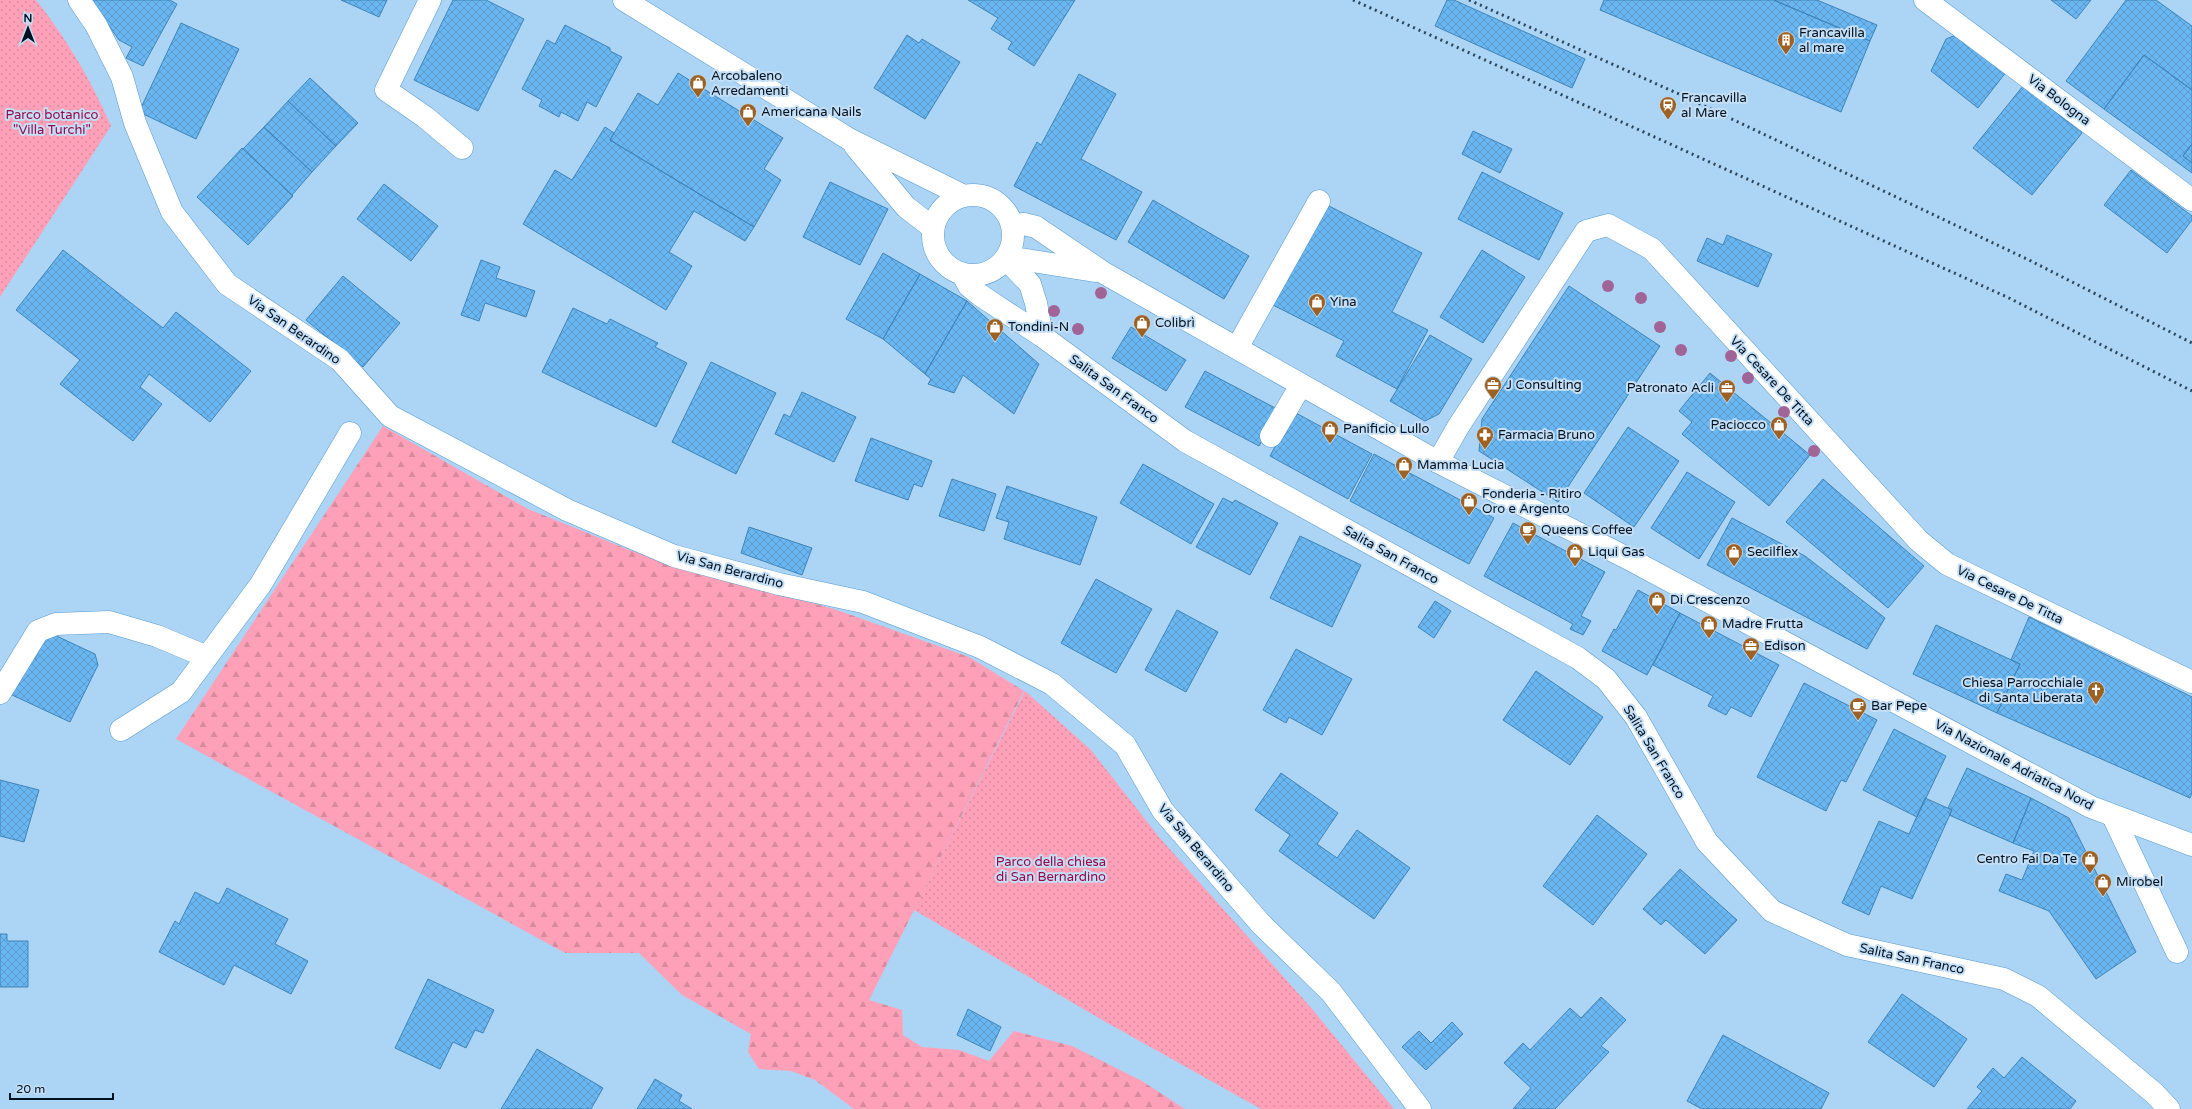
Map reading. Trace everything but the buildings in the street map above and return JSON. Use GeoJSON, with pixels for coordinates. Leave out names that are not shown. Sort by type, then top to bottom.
{"type":"FeatureCollection","features":[{"type":"Feature","properties":{"kind":"main road","name":"Via San Berardino"},"geometry":{"type":"LineString","coordinates":[[79,0],[96,25],[122,77],[135,123],[172,212],[227,284],[340,360],[390,416],[567,510],[674,556],[779,584],[863,602],[980,647],[1052,684],[1125,745],[1163,812],[1260,924],[1331,992],[1420,1109]]}},
{"type":"Feature","properties":{"kind":"main road"},"geometry":{"type":"LineString","coordinates":[[430,0],[386,90],[425,117],[462,148]]}},
{"type":"Feature","properties":{"kind":"main road"},"geometry":{"type":"LineString","coordinates":[[624,0],[849,139],[964,196]]}},
{"type":"Feature","properties":{"kind":"main road","name":"Via Bologna"},"geometry":{"type":"LineString","coordinates":[[1925,0],[2192,200]]}},
{"type":"Feature","properties":{"kind":"main road"},"geometry":{"type":"LineString","coordinates":[[849,139],[906,207],[934,228]]}},
{"type":"Feature","properties":{"kind":"main road"},"geometry":{"type":"LineString","coordinates":[[976,195],[989,198],[999,204],[1008,213],[1012,225],[1012,247],[1006,258],[997,268],[974,276],[951,269],[942,261],[933,240],[937,217],[944,207],[964,196],[976,195]]}},
{"type":"Feature","properties":{"kind":"main road"},"geometry":{"type":"LineString","coordinates":[[1237,348],[1319,202]]}},
{"type":"Feature","properties":{"kind":"main road","name":"Via Nazionale Adriatica Nord"},"geometry":{"type":"LineString","coordinates":[[1012,225],[1024,224],[1036,227],[1104,273],[1438,462],[1633,561],[2091,807],[2192,845]]}},
{"type":"Feature","properties":{"kind":"main road","name":"Via Cesare De Titta"},"geometry":{"type":"LineString","coordinates":[[1438,462],[1454,432],[1586,231],[1608,225],[1652,249],[1919,542],[1947,564],[2192,682]]}},
{"type":"Feature","properties":{"kind":"main road"},"geometry":{"type":"LineString","coordinates":[[1006,258],[1030,284],[1036,303],[1042,336]]}},
{"type":"Feature","properties":{"kind":"main road","name":"Via Nazionale Adriatica Nord"},"geometry":{"type":"LineString","coordinates":[[1006,258],[1104,273]]}},
{"type":"Feature","properties":{"kind":"main road","name":"Salita San Franco"},"geometry":{"type":"LineString","coordinates":[[962,273],[969,286],[980,295],[1042,336],[1185,441],[1578,658],[1606,679],[1636,717],[1707,842],[1772,911],[1847,945],[2004,980],[2038,996],[2154,1093],[2169,1109]]}},
{"type":"Feature","properties":{"kind":"main road"},"geometry":{"type":"LineString","coordinates":[[1272,436],[1301,385]]}},
{"type":"Feature","properties":{"kind":"main road"},"geometry":{"type":"LineString","coordinates":[[121,730],[181,692],[261,584],[350,433]]}},
{"type":"Feature","properties":{"kind":"main road"},"geometry":{"type":"LineString","coordinates":[[0,693],[38,632],[56,624],[109,622],[157,636],[207,657]]}},
{"type":"Feature","properties":{"kind":"main road"},"geometry":{"type":"LineString","coordinates":[[2112,816],[2177,952]]}},
{"type":"Feature","properties":{"kind":"green space","name":"Parco botanico \"Villa Turchi\""},"geometry":{"type":"Polygon","coordinates":[[[0,0],[36,0],[78,60],[111,126],[0,297],[0,0]]]}},
{"type":"Feature","properties":{"kind":"green space"},"geometry":{"type":"Polygon","coordinates":[[[383,426],[528,509],[632,551],[837,610],[969,657],[1024,691],[869,1000],[902,1010],[903,1035],[922,1047],[959,1050],[989,1061],[1014,1031],[1072,1046],[1142,1081],[1185,1109],[854,1109],[815,1080],[791,1071],[759,1069],[748,1052],[751,1034],[682,995],[639,953],[565,953],[176,739],[383,426]]]}},
{"type":"Feature","properties":{"kind":"green space","name":"Parco della chiesa di San Bernardino"},"geometry":{"type":"Polygon","coordinates":[[[1025,691],[1091,750],[1159,837],[1313,1010],[1394,1109],[1261,1109],[1104,1021],[914,910],[1025,691]]]}},
{"type":"Feature","properties":{"kind":"railway"},"geometry":{"type":"LineString","coordinates":[[1353,0],[2007,297],[2192,391]]}},
{"type":"Feature","properties":{"kind":"railway"},"geometry":{"type":"LineString","coordinates":[[1469,0],[1679,94],[2029,260],[2192,343]]}},
{"type":"Feature","properties":{"kind":"place","name":"Francavilla al mare"},"geometry":{"type":"Point","coordinates":[1786,55]}},
{"type":"Feature","properties":{"kind":"place","name":"Arcobaleno Arredamenti"},"geometry":{"type":"Point","coordinates":[698,98]}},
{"type":"Feature","properties":{"kind":"place","name":"Francavilla al Mare"},"geometry":{"type":"Point","coordinates":[1668,120]}},
{"type":"Feature","properties":{"kind":"place","name":"Americana Nails"},"geometry":{"type":"Point","coordinates":[748,127]}},
{"type":"Feature","properties":{"kind":"place","name":"Yina"},"geometry":{"type":"Point","coordinates":[1317,317]}},
{"type":"Feature","properties":{"kind":"place","name":"Colibrì"},"geometry":{"type":"Point","coordinates":[1142,338]}},
{"type":"Feature","properties":{"kind":"place","name":"Tondini-N"},"geometry":{"type":"Point","coordinates":[995,342]}},
{"type":"Feature","properties":{"kind":"place","name":"J Consulting"},"geometry":{"type":"Point","coordinates":[1493,400]}},
{"type":"Feature","properties":{"kind":"place","name":"Patronato Acli"},"geometry":{"type":"Point","coordinates":[1727,403]}},
{"type":"Feature","properties":{"kind":"place","name":"Paciocco"},"geometry":{"type":"Point","coordinates":[1779,440]}},
{"type":"Feature","properties":{"kind":"place","name":"Panificio Lullo"},"geometry":{"type":"Point","coordinates":[1330,444]}},
{"type":"Feature","properties":{"kind":"place","name":"Farmacia Bruno"},"geometry":{"type":"Point","coordinates":[1485,450]}},
{"type":"Feature","properties":{"kind":"place","name":"Mamma Lucia"},"geometry":{"type":"Point","coordinates":[1404,480]}},
{"type":"Feature","properties":{"kind":"place","name":"Fonderia - Ritiro Oro e Argento"},"geometry":{"type":"Point","coordinates":[1469,516]}},
{"type":"Feature","properties":{"kind":"place","name":"Queens Coffee"},"geometry":{"type":"Point","coordinates":[1528,545]}},
{"type":"Feature","properties":{"kind":"place","name":"Liqui Gas"},"geometry":{"type":"Point","coordinates":[1575,567]}},
{"type":"Feature","properties":{"kind":"place","name":"Secilflex"},"geometry":{"type":"Point","coordinates":[1734,567]}},
{"type":"Feature","properties":{"kind":"place","name":"Di Crescenzo"},"geometry":{"type":"Point","coordinates":[1657,615]}},
{"type":"Feature","properties":{"kind":"place","name":"Madre Frutta"},"geometry":{"type":"Point","coordinates":[1709,639]}},
{"type":"Feature","properties":{"kind":"place","name":"Edison"},"geometry":{"type":"Point","coordinates":[1751,661]}},
{"type":"Feature","properties":{"kind":"place","name":"Chiesa Parrocchiale di Santa Liberata"},"geometry":{"type":"Point","coordinates":[2096,705]}},
{"type":"Feature","properties":{"kind":"place","name":"Bar Pepe"},"geometry":{"type":"Point","coordinates":[1858,721]}},
{"type":"Feature","properties":{"kind":"place","name":"Centro Fai Da Te"},"geometry":{"type":"Point","coordinates":[2090,874]}},
{"type":"Feature","properties":{"kind":"place","name":"Mirobel"},"geometry":{"type":"Point","coordinates":[2103,897]}}]}
